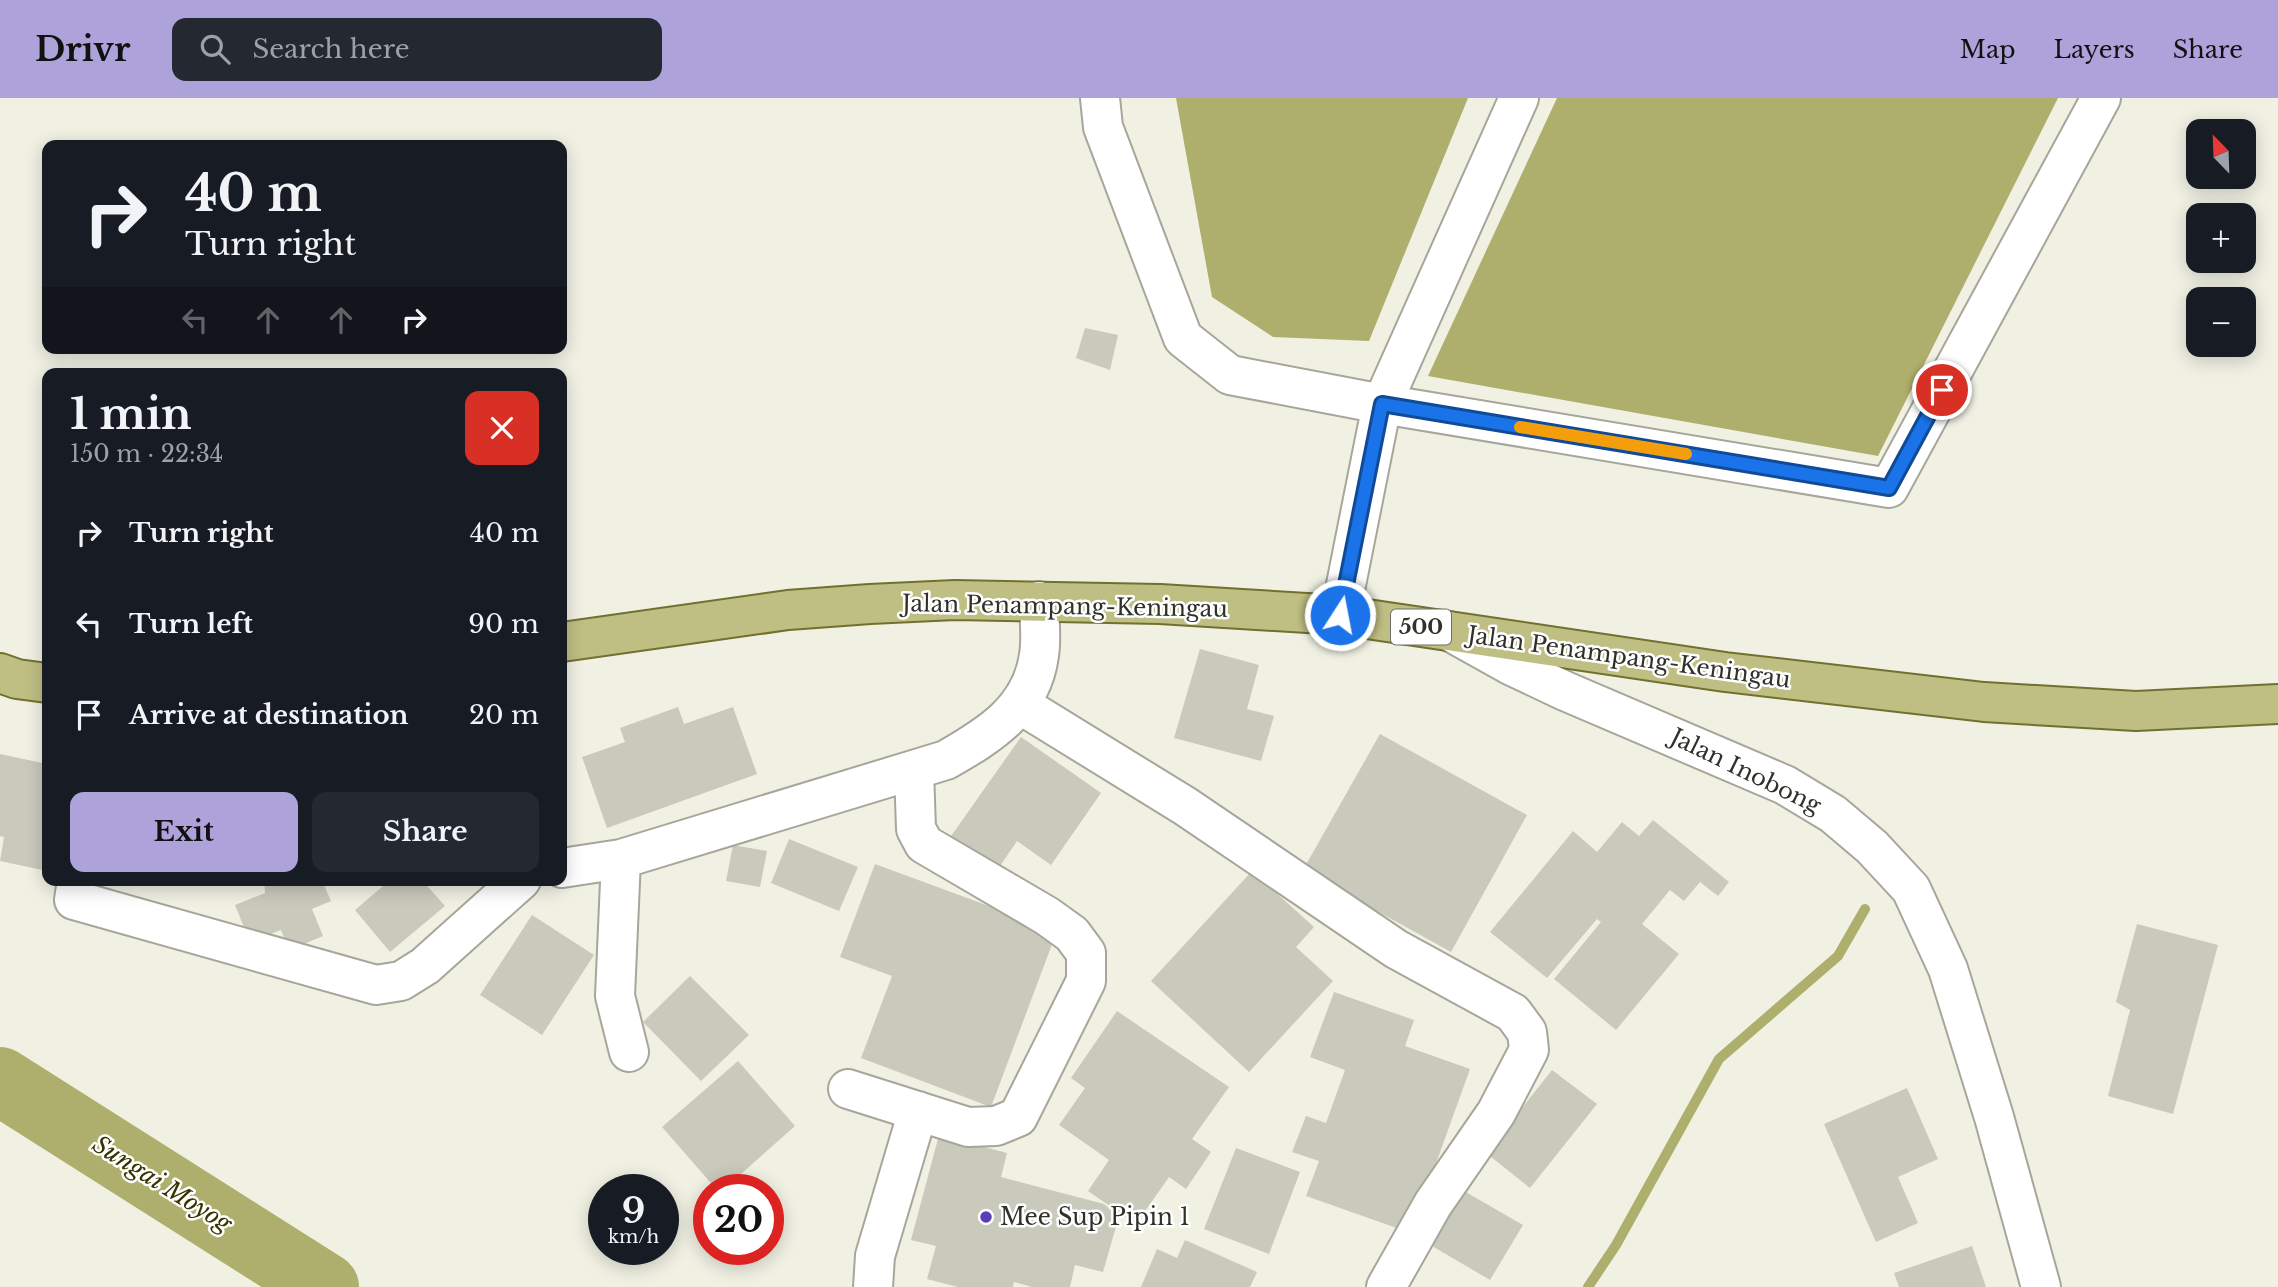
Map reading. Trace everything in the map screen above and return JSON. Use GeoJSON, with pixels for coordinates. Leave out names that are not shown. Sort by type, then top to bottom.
{"type":"FeatureCollection","features":[{"type":"Feature","properties":{"kind":"main road","name":"Jalan Penampang-Keningau"},"geometry":{"type":"LineString","coordinates":[[567,641],[788,610],[956,600],[1160,604],[1340,615],[1725,672],[1984,702],[2136,711],[2278,704]]}},
{"type":"Feature","properties":{"kind":"main road"},"geometry":{"type":"LineString","coordinates":[[0,673],[17,679],[42,682]]}},
{"type":"Feature","properties":{"kind":"street"},"geometry":{"type":"LineString","coordinates":[[1100,98],[1103,127],[1183,338],[1230,374],[1382,404],[1889,488],[2101,98]]}},
{"type":"Feature","properties":{"kind":"street"},"geometry":{"type":"LineString","coordinates":[[1340,615],[1382,404],[1519,98]]}},
{"type":"Feature","properties":{"kind":"street"},"geometry":{"type":"LineString","coordinates":[[567,867],[621,859],[946,760],[994,731],[1021,705],[1040,654],[1039,601]]}},
{"type":"Feature","properties":{"kind":"street","name":"Jalan Inobong"},"geometry":{"type":"LineString","coordinates":[[1447,631],[1565,691],[1785,785],[1833,814],[1880,855],[1910,889],[1948,969],[1994,1117],[2041,1287]]}},
{"type":"Feature","properties":{"kind":"street"},"geometry":{"type":"LineString","coordinates":[[1021,705],[1185,806],[1396,949],[1513,1013],[1527,1032],[1529,1050],[1496,1113],[1433,1204],[1385,1287]]}},
{"type":"Feature","properties":{"kind":"street"},"geometry":{"type":"LineString","coordinates":[[848,1090],[968,1127],[996,1126],[1018,1117],[1086,981],[1086,953],[1072,934],[1015,895],[924,844],[916,829],[914,770]]}},
{"type":"Feature","properties":{"kind":"street"},"geometry":{"type":"LineString","coordinates":[[621,859],[615,996],[629,1052]]}},
{"type":"Feature","properties":{"kind":"street"},"geometry":{"type":"LineString","coordinates":[[75,886],[74,900],[376,985],[401,981],[425,966],[514,886]]}},
{"type":"Feature","properties":{"kind":"street"},"geometry":{"type":"LineString","coordinates":[[873,1287],[875,1256],[918,1111]]}},
{"type":"Feature","properties":{"kind":"shaded area"},"geometry":{"type":"Polygon","coordinates":[[[1176,98],[1468,98],[1369,341],[1273,337],[1212,297],[1176,98]]]}},
{"type":"Feature","properties":{"kind":"shaded area"},"geometry":{"type":"Polygon","coordinates":[[[1557,98],[2058,98],[1878,456],[1428,376],[1557,98]]]}},
{"type":"Feature","properties":{"kind":"building"},"geometry":{"type":"Polygon","coordinates":[[[1085,328],[1118,335],[1110,370],[1076,358],[1085,328]]]}},
{"type":"Feature","properties":{"kind":"building"},"geometry":{"type":"Polygon","coordinates":[[[1200,649],[1259,665],[1247,709],[1274,716],[1261,761],[1174,738],[1200,649]]]}},
{"type":"Feature","properties":{"kind":"building"},"geometry":{"type":"Polygon","coordinates":[[[678,707],[684,724],[733,707],[757,774],[607,828],[582,757],[625,742],[620,728],[678,707]]]}},
{"type":"Feature","properties":{"kind":"building"},"geometry":{"type":"Polygon","coordinates":[[[1380,734],[1527,815],[1451,952],[1303,870],[1380,734]]]}},
{"type":"Feature","properties":{"kind":"building"},"geometry":{"type":"Polygon","coordinates":[[[1021,737],[1101,793],[1051,865],[1017,841],[996,872],[949,839],[1021,737]]]}},
{"type":"Feature","properties":{"kind":"building"},"geometry":{"type":"Polygon","coordinates":[[[0,754],[42,763],[42,870],[0,861],[4,837],[0,836],[0,754]]]}},
{"type":"Feature","properties":{"kind":"building"},"geometry":{"type":"Polygon","coordinates":[[[1653,820],[1729,882],[1718,896],[1700,882],[1684,901],[1670,890],[1642,924],[1679,954],[1616,1030],[1554,979],[1601,922],[1597,919],[1547,978],[1490,932],[1573,831],[1597,852],[1622,822],[1639,836],[1653,820]]]}},
{"type":"Feature","properties":{"kind":"building"},"geometry":{"type":"Polygon","coordinates":[[[789,839],[858,867],[839,911],[771,883],[789,839]]]}},
{"type":"Feature","properties":{"kind":"building"},"geometry":{"type":"Polygon","coordinates":[[[733,845],[767,851],[760,887],[726,881],[733,845]]]}},
{"type":"Feature","properties":{"kind":"building"},"geometry":{"type":"Polygon","coordinates":[[[875,864],[1057,931],[991,1107],[861,1058],[892,976],[840,957],[875,864]]]}},
{"type":"Feature","properties":{"kind":"building"},"geometry":{"type":"Polygon","coordinates":[[[1252,871],[1314,927],[1296,947],[1333,981],[1249,1072],[1151,981],[1252,871]]]}},
{"type":"Feature","properties":{"kind":"building"},"geometry":{"type":"Polygon","coordinates":[[[264,886],[324,886],[331,901],[312,909],[323,936],[289,950],[281,930],[250,942],[235,905],[265,893],[264,886]]]}},
{"type":"Feature","properties":{"kind":"building"},"geometry":{"type":"Polygon","coordinates":[[[383,886],[427,886],[445,906],[390,952],[355,910],[383,886]]]}},
{"type":"Feature","properties":{"kind":"building"},"geometry":{"type":"Polygon","coordinates":[[[532,915],[594,955],[542,1035],[480,995],[532,915]]]}},
{"type":"Feature","properties":{"kind":"building"},"geometry":{"type":"Polygon","coordinates":[[[2137,924],[2218,945],[2173,1114],[2108,1096],[2130,1010],[2116,1002],[2137,924]]]}},
{"type":"Feature","properties":{"kind":"building"},"geometry":{"type":"Polygon","coordinates":[[[690,976],[749,1035],[701,1081],[643,1022],[690,976]]]}},
{"type":"Feature","properties":{"kind":"building"},"geometry":{"type":"Polygon","coordinates":[[[1334,992],[1414,1020],[1405,1046],[1470,1069],[1411,1233],[1306,1196],[1319,1161],[1292,1152],[1306,1116],[1326,1123],[1345,1070],[1310,1057],[1334,992]]]}},
{"type":"Feature","properties":{"kind":"building"},"geometry":{"type":"Polygon","coordinates":[[[1117,1011],[1229,1087],[1192,1139],[1211,1152],[1186,1189],[1169,1177],[1136,1224],[1088,1191],[1109,1160],[1059,1125],[1085,1088],[1071,1078],[1117,1011]]]}},
{"type":"Feature","properties":{"kind":"building"},"geometry":{"type":"Polygon","coordinates":[[[738,1061],[795,1126],[741,1174],[703,1174],[662,1127],[738,1061]]]}},
{"type":"Feature","properties":{"kind":"building"},"geometry":{"type":"Polygon","coordinates":[[[1552,1070],[1597,1104],[1530,1188],[1486,1153],[1552,1070]]]}},
{"type":"Feature","properties":{"kind":"building"},"geometry":{"type":"Polygon","coordinates":[[[1907,1088],[1938,1159],[1898,1177],[1918,1223],[1876,1242],[1824,1124],[1907,1088]]]}},
{"type":"Feature","properties":{"kind":"building"},"geometry":{"type":"Polygon","coordinates":[[[939,1135],[1007,1153],[1001,1177],[1104,1204],[1119,1216],[1103,1272],[1075,1265],[1070,1287],[1032,1287],[1014,1282],[1013,1287],[958,1287],[927,1279],[936,1246],[911,1240],[939,1135]]]}},
{"type":"Feature","properties":{"kind":"building"},"geometry":{"type":"Polygon","coordinates":[[[1236,1148],[1300,1172],[1269,1254],[1204,1229],[1236,1148]]]}},
{"type":"Feature","properties":{"kind":"building"},"geometry":{"type":"Polygon","coordinates":[[[1464,1191],[1523,1225],[1490,1280],[1432,1246],[1464,1191]]]}},
{"type":"Feature","properties":{"kind":"building"},"geometry":{"type":"Polygon","coordinates":[[[1185,1240],[1257,1272],[1250,1287],[1141,1287],[1157,1249],[1177,1258],[1185,1240]]]}},
{"type":"Feature","properties":{"kind":"building"},"geometry":{"type":"Polygon","coordinates":[[[1972,1246],[1986,1287],[1899,1287],[1894,1273],[1972,1246]]]}},
{"type":"Feature","properties":{"kind":"waterway"},"geometry":{"type":"LineString","coordinates":[[1588,1287],[1616,1245],[1719,1059],[1838,956],[1865,909]]}},
{"type":"Feature","properties":{"kind":"waterway","name":"Sungai Moyog"},"geometry":{"type":"LineString","coordinates":[[0,1081],[325,1287]]}},
{"type":"Feature","properties":{"kind":"slow traffic"},"geometry":{"type":"LineString","coordinates":[[1520,427],[1686,454]]}},
{"type":"Feature","properties":{"kind":"place","name":"Mee Sup Pipin 1"},"geometry":{"type":"Point","coordinates":[986,1217]}},
{"type":"Feature","properties":{"kind":"route"},"geometry":{"type":"LineString","coordinates":[[1340,615],[1382,404],[1889,488],[1942,390]]}}]}
